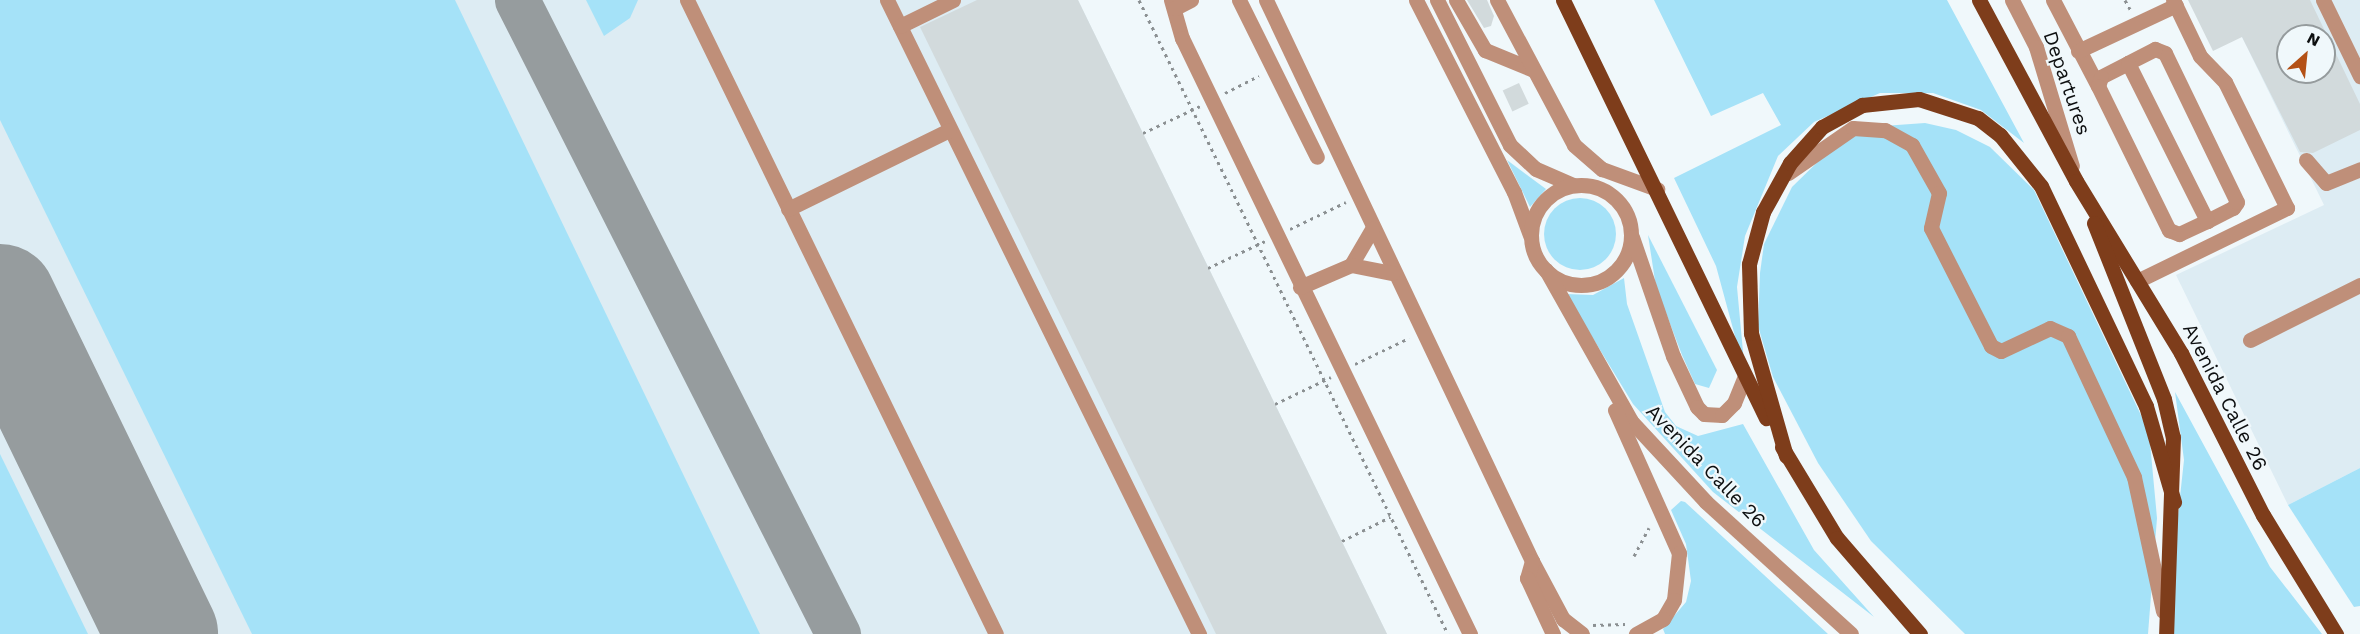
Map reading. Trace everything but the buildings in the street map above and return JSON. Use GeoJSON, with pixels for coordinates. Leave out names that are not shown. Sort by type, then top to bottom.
{"type":"FeatureCollection","features":[{"type":"Feature","properties":{"kind":"main road"},"geometry":{"type":"LineString","coordinates":[[1563,0],[1657,189],[1744,378],[1786,456],[1824,520],[1920,634]]}},
{"type":"Feature","properties":{"kind":"main road","name":"Avenida Calle 26"},"geometry":{"type":"LineString","coordinates":[[1979,0],[2076,181],[2181,353],[2263,515],[2314,593],[2336,634]]}},
{"type":"Feature","properties":{"kind":"main road"},"geometry":{"type":"LineString","coordinates":[[1786,456],[1758,371],[1748,299],[1749,264],[1774,186],[1822,127],[1862,105],[1929,101],[1978,118],[2000,135],[2041,186],[2094,291],[2146,406],[2174,502]]}},
{"type":"Feature","properties":{"kind":"main road","name":"Avenida Calle 26"},"geometry":{"type":"LineString","coordinates":[[2076,181],[2169,414],[2174,502],[2165,627]]}},
{"type":"Feature","properties":{"kind":"main road"},"geometry":{"type":"LineString","coordinates":[[1873,579],[1930,634]]}},
{"type":"Feature","properties":{"kind":"street"},"geometry":{"type":"LineString","coordinates":[[687,0],[996,634]]}},
{"type":"Feature","properties":{"kind":"street"},"geometry":{"type":"LineString","coordinates":[[887,0],[1199,634]]}},
{"type":"Feature","properties":{"kind":"street"},"geometry":{"type":"LineString","coordinates":[[900,26],[953,0]]}},
{"type":"Feature","properties":{"kind":"street"},"geometry":{"type":"LineString","coordinates":[[1191,0],[1173,4],[1182,38],[1406,509],[1470,634]]}},
{"type":"Feature","properties":{"kind":"street"},"geometry":{"type":"LineString","coordinates":[[1239,0],[1317,157]]}},
{"type":"Feature","properties":{"kind":"street"},"geometry":{"type":"LineString","coordinates":[[1266,0],[1392,273],[1532,561],[1563,619],[1582,634]]}},
{"type":"Feature","properties":{"kind":"street"},"geometry":{"type":"LineString","coordinates":[[1416,0],[1514,192],[1546,270],[1560,280],[1593,284],[1621,266],[1632,234],[1620,202],[1590,186],[1573,185],[1536,169],[1510,145],[1437,0]]}},
{"type":"Feature","properties":{"kind":"street"},"geometry":{"type":"LineString","coordinates":[[1456,0],[1485,50],[1531,69]]}},
{"type":"Feature","properties":{"kind":"street"},"geometry":{"type":"LineString","coordinates":[[1497,0],[1531,69],[1574,145],[1602,169],[1657,189]]}},
{"type":"Feature","properties":{"kind":"street","name":"Departures"},"geometry":{"type":"LineString","coordinates":[[2012,0],[2036,47],[2076,181]]}},
{"type":"Feature","properties":{"kind":"street"},"geometry":{"type":"LineString","coordinates":[[2053,0],[2169,230],[2179,234],[2233,208],[2236,198],[2169,62],[2158,49],[2101,76],[2098,86]]}},
{"type":"Feature","properties":{"kind":"street"},"geometry":{"type":"LineString","coordinates":[[2323,0],[2360,76]]}},
{"type":"Feature","properties":{"kind":"street"},"geometry":{"type":"LineString","coordinates":[[2078,51],[2175,2],[2200,56],[2226,82],[2286,208],[2137,281]]}},
{"type":"Feature","properties":{"kind":"street"},"geometry":{"type":"LineString","coordinates":[[2128,63],[2207,221]]}},
{"type":"Feature","properties":{"kind":"street"},"geometry":{"type":"LineString","coordinates":[[1774,186],[1835,136],[1853,128],[1885,130],[1912,145],[1939,193],[1931,228],[1991,346],[2001,351],[2050,328],[2068,336],[2134,477],[2165,627]]}},
{"type":"Feature","properties":{"kind":"street"},"geometry":{"type":"LineString","coordinates":[[788,209],[949,130]]}},
{"type":"Feature","properties":{"kind":"street"},"geometry":{"type":"LineString","coordinates":[[2306,160],[2326,183],[2360,169]]}},
{"type":"Feature","properties":{"kind":"street"},"geometry":{"type":"LineString","coordinates":[[1532,240],[1542,205],[1573,185]]}},
{"type":"Feature","properties":{"kind":"street"},"geometry":{"type":"LineString","coordinates":[[1351,265],[1372,229]]}},
{"type":"Feature","properties":{"kind":"street","name":"Avenida Calle 26"},"geometry":{"type":"LineString","coordinates":[[1632,234],[1672,356],[1697,407],[1704,414],[1722,415],[1734,403],[1744,378]]}},
{"type":"Feature","properties":{"kind":"street"},"geometry":{"type":"LineString","coordinates":[[1300,287],[1351,265],[1392,273]]}},
{"type":"Feature","properties":{"kind":"street","name":"Avenida Calle 26"},"geometry":{"type":"LineString","coordinates":[[1546,270],[1592,360],[1631,421],[1666,461],[1851,634]]}},
{"type":"Feature","properties":{"kind":"street"},"geometry":{"type":"LineString","coordinates":[[2250,340],[2360,285]]}},
{"type":"Feature","properties":{"kind":"street"},"geometry":{"type":"LineString","coordinates":[[1592,360],[1679,553],[1674,600],[1663,619],[1636,634]]}},
{"type":"Feature","properties":{"kind":"street"},"geometry":{"type":"LineString","coordinates":[[1532,561],[1527,578],[1553,634]]}},
{"type":"Feature","properties":{"kind":"street"},"geometry":{"type":"LineString","coordinates":[[2314,593],[2344,634]]}},
{"type":"Feature","properties":{"kind":"path"},"geometry":{"type":"LineString","coordinates":[[1139,0],[1448,634]]}},
{"type":"Feature","properties":{"kind":"path"},"geometry":{"type":"LineString","coordinates":[[1342,540],[1406,509]]}},
{"type":"Feature","properties":{"kind":"path"},"geometry":{"type":"LineString","coordinates":[[1634,556],[1645,542],[1649,518]]}},
{"type":"Feature","properties":{"kind":"shaded area"},"geometry":{"type":"Polygon","coordinates":[[[0,0],[1078,0],[1387,634],[0,634],[0,0]]]}},
{"type":"Feature","properties":{"kind":"shaded area"},"geometry":{"type":"Polygon","coordinates":[[[0,0],[455,0],[760,634],[252,634],[0,120],[0,0]]]}},
{"type":"Feature","properties":{"kind":"shaded area"},"geometry":{"type":"Polygon","coordinates":[[[586,0],[638,0],[630,18],[604,36],[586,0]]]}},
{"type":"Feature","properties":{"kind":"shaded area"},"geometry":{"type":"Polygon","coordinates":[[[1654,0],[1947,0],[2024,143],[1981,110],[1933,93],[1880,93],[1814,122],[1778,156],[1745,236],[1737,287],[1745,373],[1716,266],[1674,178],[1781,125],[1763,93],[1711,116],[1654,0]]]}},
{"type":"Feature","properties":{"kind":"shaded area"},"geometry":{"type":"Polygon","coordinates":[[[2213,0],[2360,0],[2360,468],[2288,505],[2176,275],[2324,205],[2242,37],[2213,0]]]}},
{"type":"Feature","properties":{"kind":"shaded area"},"geometry":{"type":"Polygon","coordinates":[[[1925,123],[1956,130],[1990,147],[2034,190],[2149,432],[2157,518],[2148,634],[1965,634],[1871,541],[1818,463],[1773,377],[1758,326],[1760,273],[1764,244],[1792,187],[1837,143],[1883,126],[1925,123]]]}},
{"type":"Feature","properties":{"kind":"shaded area"},"geometry":{"type":"Polygon","coordinates":[[[1507,160],[1546,189],[1530,207],[1507,160]]]}},
{"type":"Feature","properties":{"kind":"shaded area"},"geometry":{"type":"Polygon","coordinates":[[[1580,198],[1600,204],[1610,214],[1616,234],[1610,254],[1600,264],[1580,270],[1560,264],[1550,254],[1544,234],[1550,214],[1560,204],[1580,198]]]}},
{"type":"Feature","properties":{"kind":"shaded area"},"geometry":{"type":"Polygon","coordinates":[[[1648,235],[1717,370],[1709,388],[1695,384],[1682,355],[1656,287],[1648,235]]]}},
{"type":"Feature","properties":{"kind":"shaded area"},"geometry":{"type":"Polygon","coordinates":[[[1624,278],[1627,304],[1665,412],[1676,426],[1698,436],[1743,424],[1814,550],[1874,617],[1713,492],[1633,404],[1566,294],[1593,295],[1624,278]]]}},
{"type":"Feature","properties":{"kind":"shaded area"},"geometry":{"type":"Polygon","coordinates":[[[2175,392],[2270,567],[2322,634],[2173,634],[2173,561],[2184,460],[2175,392]]]}},
{"type":"Feature","properties":{"kind":"shaded area"},"geometry":{"type":"Polygon","coordinates":[[[0,454],[88,634],[0,634],[0,454]]]}},
{"type":"Feature","properties":{"kind":"shaded area"},"geometry":{"type":"Polygon","coordinates":[[[2360,468],[2360,606],[2354,607],[2288,505],[2360,468]]]}},
{"type":"Feature","properties":{"kind":"shaded area"},"geometry":{"type":"Polygon","coordinates":[[[1681,501],[1685,502],[1828,634],[1665,634],[1663,629],[1686,602],[1691,581],[1686,544],[1671,510],[1681,501]]]}},
{"type":"Feature","properties":{"kind":"taxiway"},"geometry":{"type":"LineString","coordinates":[[517,0],[838,634]]}},
{"type":"Feature","properties":{"kind":"runway"},"geometry":{"type":"LineString","coordinates":[[0,300],[162,634]]}}]}
